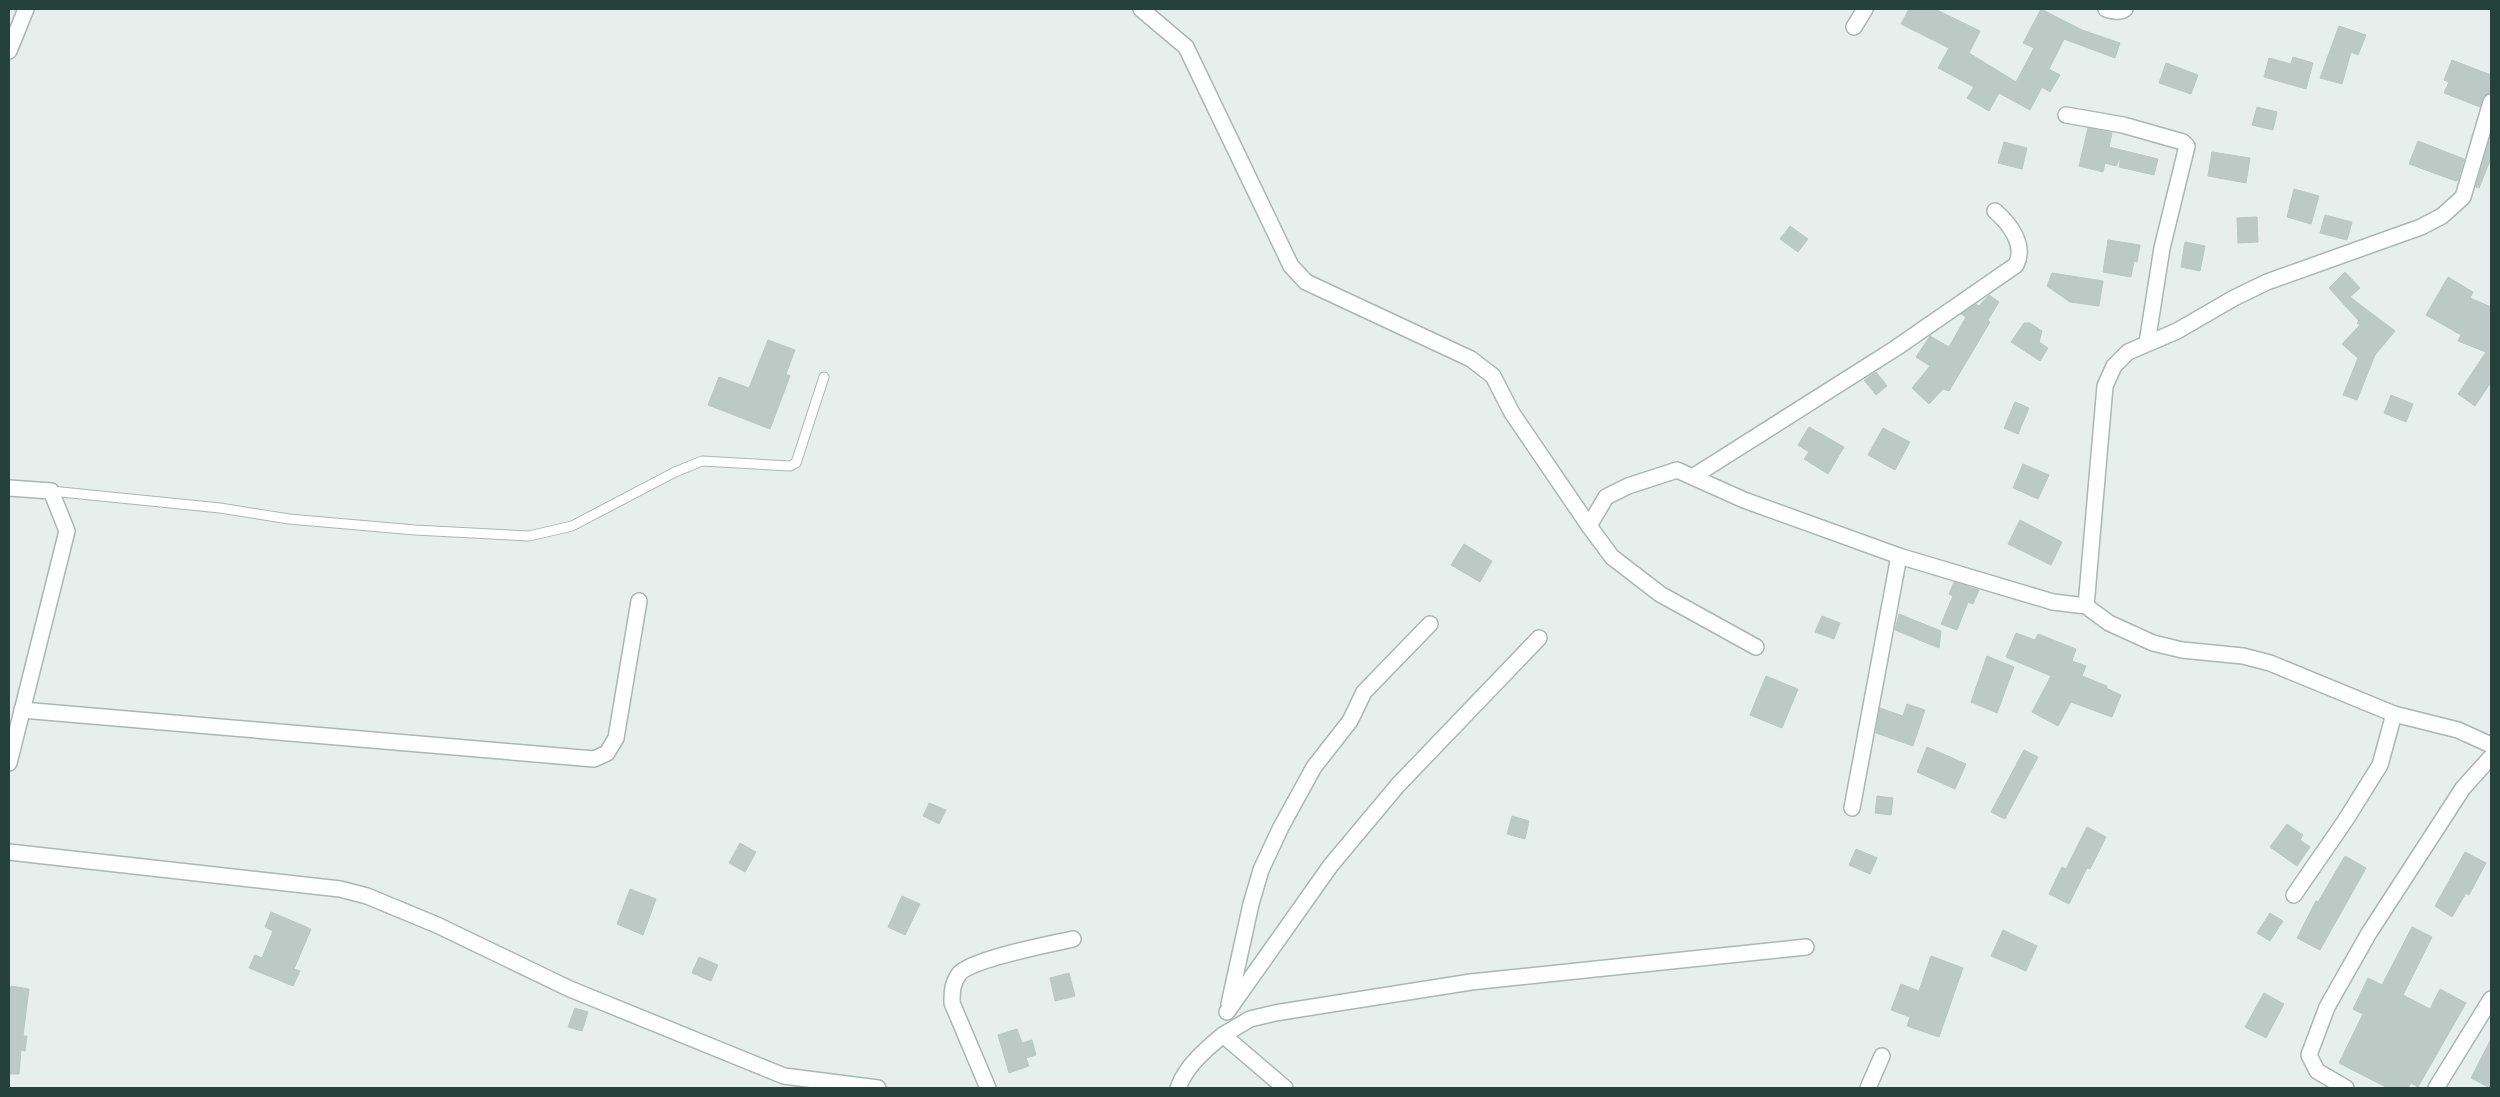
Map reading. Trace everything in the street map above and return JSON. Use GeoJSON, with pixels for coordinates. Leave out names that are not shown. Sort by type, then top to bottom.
{"type":"FeatureCollection","features":[{"type":"Feature","properties":{"kind":"street"},"geometry":{"type":"LineString","coordinates":[[9,51],[26,9]]}},
{"type":"Feature","properties":{"kind":"street"},"geometry":{"type":"LineString","coordinates":[[1141,9],[1186,47],[1291,266],[1306,282],[1471,359],[1493,376],[1512,413],[1612,558],[1660,594],[1756,647]]}},
{"type":"Feature","properties":{"kind":"street"},"geometry":{"type":"LineString","coordinates":[[1854,27],[1865,9]]}},
{"type":"Feature","properties":{"kind":"street"},"geometry":{"type":"LineString","coordinates":[[2106,9],[2113,11],[2125,9]]}},
{"type":"Feature","properties":{"kind":"street"},"geometry":{"type":"LineString","coordinates":[[2086,606],[2105,386],[2114,366],[2128,352],[2177,331],[2234,298],[2267,282],[2421,226],[2442,216],[2462,197],[2491,102]]}},
{"type":"Feature","properties":{"kind":"street"},"geometry":{"type":"LineString","coordinates":[[2066,115],[2123,125],[2183,142],[2187,146],[2162,248],[2147,343]]}},
{"type":"Feature","properties":{"kind":"street"},"geometry":{"type":"LineString","coordinates":[[1694,476],[1896,348],[2016,265],[2019,250],[2010,224],[1995,211]]}},
{"type":"Feature","properties":{"kind":"street"},"geometry":{"type":"LineString","coordinates":[[1589,526],[1606,497],[1628,486],[1677,470],[1744,500],[1900,556],[2053,602],[2086,606],[2110,623],[2153,643],[2182,650],[2243,656],[2270,663],[2394,714],[2458,730],[2491,745]]}},
{"type":"Feature","properties":{"kind":"street"},"geometry":{"type":"LineString","coordinates":[[9,488],[51,491],[67,531],[9,763]]}},
{"type":"Feature","properties":{"kind":"street"},"geometry":{"type":"LineString","coordinates":[[1852,808],[1900,556]]}},
{"type":"Feature","properties":{"kind":"street"},"geometry":{"type":"LineString","coordinates":[[22,710],[594,759],[606,753],[616,738],[639,601]]}},
{"type":"Feature","properties":{"kind":"street"},"geometry":{"type":"LineString","coordinates":[[1223,1035],[1250,904],[1260,870],[1281,826],[1314,767],[1350,721],[1364,692],[1430,624]]}},
{"type":"Feature","properties":{"kind":"street"},"geometry":{"type":"LineString","coordinates":[[1227,1012],[1330,864],[1398,786],[1539,638]]}},
{"type":"Feature","properties":{"kind":"street"},"geometry":{"type":"LineString","coordinates":[[2294,895],[2345,822],[2380,765],[2394,714]]}},
{"type":"Feature","properties":{"kind":"street"},"geometry":{"type":"LineString","coordinates":[[2346,1088],[2317,1071],[2309,1055],[2327,1007],[2369,933],[2423,847],[2463,788],[2491,757]]}},
{"type":"Feature","properties":{"kind":"street"},"geometry":{"type":"LineString","coordinates":[[9,852],[340,889],[367,896],[437,925],[570,989],[784,1076],[878,1088]]}},
{"type":"Feature","properties":{"kind":"street"},"geometry":{"type":"LineString","coordinates":[[988,1088],[952,1003],[952,988],[960,973],[980,962],[1073,938]]}},
{"type":"Feature","properties":{"kind":"street"},"geometry":{"type":"LineString","coordinates":[[1178,1088],[1182,1078],[1201,1053],[1223,1035],[1250,1019],[1275,1013],[1471,982],[1806,947]]}},
{"type":"Feature","properties":{"kind":"street"},"geometry":{"type":"LineString","coordinates":[[2436,1088],[2491,999]]}},
{"type":"Feature","properties":{"kind":"street"},"geometry":{"type":"LineString","coordinates":[[1223,1035],[1285,1088]]}},
{"type":"Feature","properties":{"kind":"street"},"geometry":{"type":"LineString","coordinates":[[1868,1088],[1882,1056]]}},
{"type":"Feature","properties":{"kind":"lane"},"geometry":{"type":"LineString","coordinates":[[51,491],[220,508],[289,519],[414,530],[528,536],[572,526],[675,472],[702,461],[790,466],[796,463],[824,377]]}},
{"type":"Feature","properties":{"kind":"building"},"geometry":{"type":"Polygon","coordinates":[[[1909,9],[1935,9],[1980,31],[1969,53],[2016,82],[2034,48],[2023,43],[2041,9],[2082,30],[2120,43],[2115,58],[2064,39],[2049,69],[2060,75],[2050,92],[2042,87],[2030,110],[1999,93],[1989,111],[1967,98],[1974,87],[1938,68],[1949,48],[1901,24],[1909,9]]]}},
{"type":"Feature","properties":{"kind":"building"},"geometry":{"type":"Polygon","coordinates":[[[2339,26],[2366,35],[2358,55],[2351,52],[2342,84],[2320,78],[2339,26]]]}},
{"type":"Feature","properties":{"kind":"building"},"geometry":{"type":"Polygon","coordinates":[[[2293,57],[2313,63],[2306,89],[2264,77],[2269,58],[2291,64],[2293,57]]]}},
{"type":"Feature","properties":{"kind":"building"},"geometry":{"type":"Polygon","coordinates":[[[2452,60],[2491,75],[2491,93],[2484,96],[2480,107],[2444,93],[2449,82],[2444,80],[2452,60]]]}},
{"type":"Feature","properties":{"kind":"building"},"geometry":{"type":"Polygon","coordinates":[[[2166,63],[2198,75],[2191,94],[2159,83],[2166,63]]]}},
{"type":"Feature","properties":{"kind":"building"},"geometry":{"type":"Polygon","coordinates":[[[2257,107],[2277,112],[2273,130],[2252,125],[2257,107]]]}},
{"type":"Feature","properties":{"kind":"building"},"geometry":{"type":"Polygon","coordinates":[[[2088,128],[2112,133],[2109,147],[2158,159],[2154,175],[2119,167],[2121,157],[2116,166],[2105,163],[2103,172],[2079,166],[2088,128]]]}},
{"type":"Feature","properties":{"kind":"building"},"geometry":{"type":"Polygon","coordinates":[[[2491,134],[2491,158],[2479,188],[2476,187],[2491,134]]]}},
{"type":"Feature","properties":{"kind":"building"},"geometry":{"type":"Polygon","coordinates":[[[2418,141],[2464,159],[2458,180],[2456,181],[2409,164],[2418,141]]]}},
{"type":"Feature","properties":{"kind":"building"},"geometry":{"type":"Polygon","coordinates":[[[2004,142],[2027,148],[2022,169],[1998,163],[2004,142]]]}},
{"type":"Feature","properties":{"kind":"building"},"geometry":{"type":"Polygon","coordinates":[[[2212,152],[2250,158],[2246,183],[2208,176],[2212,152]]]}},
{"type":"Feature","properties":{"kind":"building"},"geometry":{"type":"Polygon","coordinates":[[[2294,189],[2319,196],[2311,224],[2287,217],[2294,189]]]}},
{"type":"Feature","properties":{"kind":"building"},"geometry":{"type":"Polygon","coordinates":[[[2325,215],[2352,222],[2347,240],[2320,233],[2325,215]]]}},
{"type":"Feature","properties":{"kind":"building"},"geometry":{"type":"Polygon","coordinates":[[[2257,217],[2258,242],[2238,243],[2237,218],[2257,217]]]}},
{"type":"Feature","properties":{"kind":"building"},"geometry":{"type":"Polygon","coordinates":[[[1790,226],[1808,239],[1798,252],[1780,239],[1790,226]]]}},
{"type":"Feature","properties":{"kind":"building"},"geometry":{"type":"Polygon","coordinates":[[[2108,240],[2140,245],[2137,262],[2134,261],[2131,277],[2103,272],[2108,240]]]}},
{"type":"Feature","properties":{"kind":"building"},"geometry":{"type":"Polygon","coordinates":[[[2185,242],[2205,246],[2200,271],[2181,267],[2185,242]]]}},
{"type":"Feature","properties":{"kind":"building"},"geometry":{"type":"Polygon","coordinates":[[[2345,272],[2360,288],[2350,297],[2395,331],[2375,355],[2357,400],[2343,395],[2358,358],[2342,344],[2360,325],[2357,323],[2359,321],[2329,288],[2345,272]]]}},
{"type":"Feature","properties":{"kind":"building"},"geometry":{"type":"Polygon","coordinates":[[[2052,273],[2103,281],[2099,306],[2070,302],[2047,286],[2052,273]]]}},
{"type":"Feature","properties":{"kind":"building"},"geometry":{"type":"Polygon","coordinates":[[[2448,277],[2473,292],[2470,298],[2491,307],[2491,382],[2475,406],[2458,394],[2486,352],[2458,341],[2461,335],[2426,315],[2448,277]]]}},
{"type":"Feature","properties":{"kind":"building"},"geometry":{"type":"Polygon","coordinates":[[[1989,295],[1999,302],[1988,320],[1990,322],[1949,391],[1943,389],[1929,404],[1912,388],[1930,366],[1916,357],[1930,336],[1949,347],[1966,317],[1961,314],[1976,304],[1979,306],[1989,295]]]}},
{"type":"Feature","properties":{"kind":"building"},"geometry":{"type":"Polygon","coordinates":[[[2024,323],[2030,323],[2042,331],[2039,342],[2048,348],[2040,361],[2011,342],[2024,323]]]}},
{"type":"Feature","properties":{"kind":"building"},"geometry":{"type":"Polygon","coordinates":[[[768,340],[795,350],[786,374],[790,376],[770,429],[708,405],[719,377],[749,388],[768,340]]]}},
{"type":"Feature","properties":{"kind":"building"},"geometry":{"type":"Polygon","coordinates":[[[1876,372],[1887,386],[1876,395],[1864,380],[1876,372]]]}},
{"type":"Feature","properties":{"kind":"building"},"geometry":{"type":"Polygon","coordinates":[[[2391,395],[2413,404],[2406,422],[2384,413],[2391,395]]]}},
{"type":"Feature","properties":{"kind":"building"},"geometry":{"type":"Polygon","coordinates":[[[2015,402],[2029,408],[2018,434],[2004,428],[2015,402]]]}},
{"type":"Feature","properties":{"kind":"building"},"geometry":{"type":"Polygon","coordinates":[[[1809,427],[1844,447],[1828,474],[1804,459],[1809,452],[1798,445],[1809,427]]]}},
{"type":"Feature","properties":{"kind":"building"},"geometry":{"type":"Polygon","coordinates":[[[1883,428],[1910,442],[1895,470],[1868,455],[1883,428]]]}},
{"type":"Feature","properties":{"kind":"building"},"geometry":{"type":"Polygon","coordinates":[[[2023,464],[2049,475],[2038,499],[2013,488],[2023,464]]]}},
{"type":"Feature","properties":{"kind":"building"},"geometry":{"type":"Polygon","coordinates":[[[2020,520],[2062,542],[2051,565],[2008,544],[2020,520]]]}},
{"type":"Feature","properties":{"kind":"building"},"geometry":{"type":"Polygon","coordinates":[[[1464,544],[1492,561],[1480,582],[1451,565],[1464,544]]]}},
{"type":"Feature","properties":{"kind":"building"},"geometry":{"type":"Polygon","coordinates":[[[1954,582],[1979,590],[1973,604],[1968,602],[1957,630],[1941,624],[1953,596],[1949,594],[1954,582]]]}},
{"type":"Feature","properties":{"kind":"building"},"geometry":{"type":"Polygon","coordinates":[[[1899,614],[1941,631],[1939,648],[1895,630],[1899,614]]]}},
{"type":"Feature","properties":{"kind":"building"},"geometry":{"type":"Polygon","coordinates":[[[1822,616],[1840,623],[1834,639],[1815,632],[1822,616]]]}},
{"type":"Feature","properties":{"kind":"building"},"geometry":{"type":"Polygon","coordinates":[[[2016,633],[2035,640],[2038,634],[2076,649],[2072,661],[2086,666],[2082,676],[2107,686],[2106,688],[2121,695],[2112,717],[2071,702],[2058,726],[2032,712],[2051,676],[2006,657],[2016,633]]]}},
{"type":"Feature","properties":{"kind":"building"},"geometry":{"type":"Polygon","coordinates":[[[1987,656],[2014,667],[1997,713],[1971,702],[1987,656]]]}},
{"type":"Feature","properties":{"kind":"building"},"geometry":{"type":"Polygon","coordinates":[[[1766,676],[1798,689],[1782,728],[1750,715],[1766,676]]]}},
{"type":"Feature","properties":{"kind":"building"},"geometry":{"type":"Polygon","coordinates":[[[1907,704],[1925,710],[1913,746],[1876,733],[1880,708],[1903,716],[1907,704]]]}},
{"type":"Feature","properties":{"kind":"building"},"geometry":{"type":"Polygon","coordinates":[[[1927,747],[1966,764],[1955,789],[1917,772],[1927,747]]]}},
{"type":"Feature","properties":{"kind":"building"},"geometry":{"type":"Polygon","coordinates":[[[2024,750],[2038,757],[2005,819],[1991,812],[2024,750]]]}},
{"type":"Feature","properties":{"kind":"building"},"geometry":{"type":"Polygon","coordinates":[[[1877,796],[1893,798],[1891,815],[1875,813],[1877,796]]]}},
{"type":"Feature","properties":{"kind":"building"},"geometry":{"type":"Polygon","coordinates":[[[929,803],[946,810],[939,824],[923,816],[929,803]]]}},
{"type":"Feature","properties":{"kind":"building"},"geometry":{"type":"Polygon","coordinates":[[[1512,816],[1529,821],[1525,839],[1507,834],[1512,816]]]}},
{"type":"Feature","properties":{"kind":"building"},"geometry":{"type":"Polygon","coordinates":[[[2287,824],[2303,835],[2300,840],[2310,847],[2297,866],[2270,847],[2287,824]]]}},
{"type":"Feature","properties":{"kind":"building"},"geometry":{"type":"Polygon","coordinates":[[[2087,827],[2106,837],[2090,869],[2087,868],[2069,904],[2049,894],[2062,867],[2066,869],[2087,827]]]}},
{"type":"Feature","properties":{"kind":"building"},"geometry":{"type":"Polygon","coordinates":[[[740,843],[756,852],[745,872],[729,863],[740,843]]]}},
{"type":"Feature","properties":{"kind":"building"},"geometry":{"type":"Polygon","coordinates":[[[1856,849],[1877,858],[1870,874],[1849,865],[1856,849]]]}},
{"type":"Feature","properties":{"kind":"building"},"geometry":{"type":"Polygon","coordinates":[[[2465,852],[2486,863],[2469,895],[2466,893],[2452,917],[2435,906],[2465,852]]]}},
{"type":"Feature","properties":{"kind":"building"},"geometry":{"type":"Polygon","coordinates":[[[2345,856],[2366,868],[2320,950],[2297,938],[2316,901],[2318,902],[2345,856]]]}},
{"type":"Feature","properties":{"kind":"building"},"geometry":{"type":"Polygon","coordinates":[[[630,889],[656,899],[643,935],[617,924],[630,889]]]}},
{"type":"Feature","properties":{"kind":"building"},"geometry":{"type":"Polygon","coordinates":[[[902,896],[920,904],[905,935],[888,927],[902,896]]]}},
{"type":"Feature","properties":{"kind":"building"},"geometry":{"type":"Polygon","coordinates":[[[271,912],[311,929],[294,969],[300,971],[293,986],[249,968],[255,955],[262,958],[273,931],[265,927],[271,912]]]}},
{"type":"Feature","properties":{"kind":"building"},"geometry":{"type":"Polygon","coordinates":[[[2270,913],[2283,921],[2270,941],[2257,933],[2270,913]]]}},
{"type":"Feature","properties":{"kind":"building"},"geometry":{"type":"Polygon","coordinates":[[[2412,927],[2432,937],[2403,995],[2430,1009],[2440,989],[2466,1003],[2418,1087],[2411,1083],[2408,1088],[2388,1088],[2339,1063],[2363,1014],[2353,1009],[2368,978],[2382,985],[2412,927]]]}},
{"type":"Feature","properties":{"kind":"building"},"geometry":{"type":"Polygon","coordinates":[[[2003,930],[2037,946],[2026,971],[1991,956],[2003,930]]]}},
{"type":"Feature","properties":{"kind":"building"},"geometry":{"type":"Polygon","coordinates":[[[1931,956],[1963,968],[1939,1037],[1907,1026],[1910,1017],[1891,1010],[1901,984],[1919,991],[1931,956]]]}},
{"type":"Feature","properties":{"kind":"building"},"geometry":{"type":"Polygon","coordinates":[[[699,957],[718,965],[711,981],[692,973],[699,957]]]}},
{"type":"Feature","properties":{"kind":"building"},"geometry":{"type":"Polygon","coordinates":[[[1069,973],[1075,996],[1055,1001],[1050,978],[1069,973]]]}},
{"type":"Feature","properties":{"kind":"building"},"geometry":{"type":"Polygon","coordinates":[[[11,986],[29,989],[23,1036],[27,1036],[25,1051],[21,1050],[19,1074],[9,1074],[9,993],[11,986]]]}},
{"type":"Feature","properties":{"kind":"building"},"geometry":{"type":"Polygon","coordinates":[[[2264,993],[2284,1004],[2266,1038],[2245,1027],[2264,993]]]}},
{"type":"Feature","properties":{"kind":"building"},"geometry":{"type":"Polygon","coordinates":[[[575,1008],[588,1012],[582,1031],[568,1027],[575,1008]]]}},
{"type":"Feature","properties":{"kind":"building"},"geometry":{"type":"Polygon","coordinates":[[[1017,1029],[1022,1043],[1032,1040],[1036,1055],[1026,1058],[1029,1066],[1009,1073],[998,1035],[1017,1029]]]}},
{"type":"Feature","properties":{"kind":"building"},"geometry":{"type":"Polygon","coordinates":[[[2491,1039],[2491,1088],[2490,1088],[2471,1078],[2491,1039]]]}}]}
